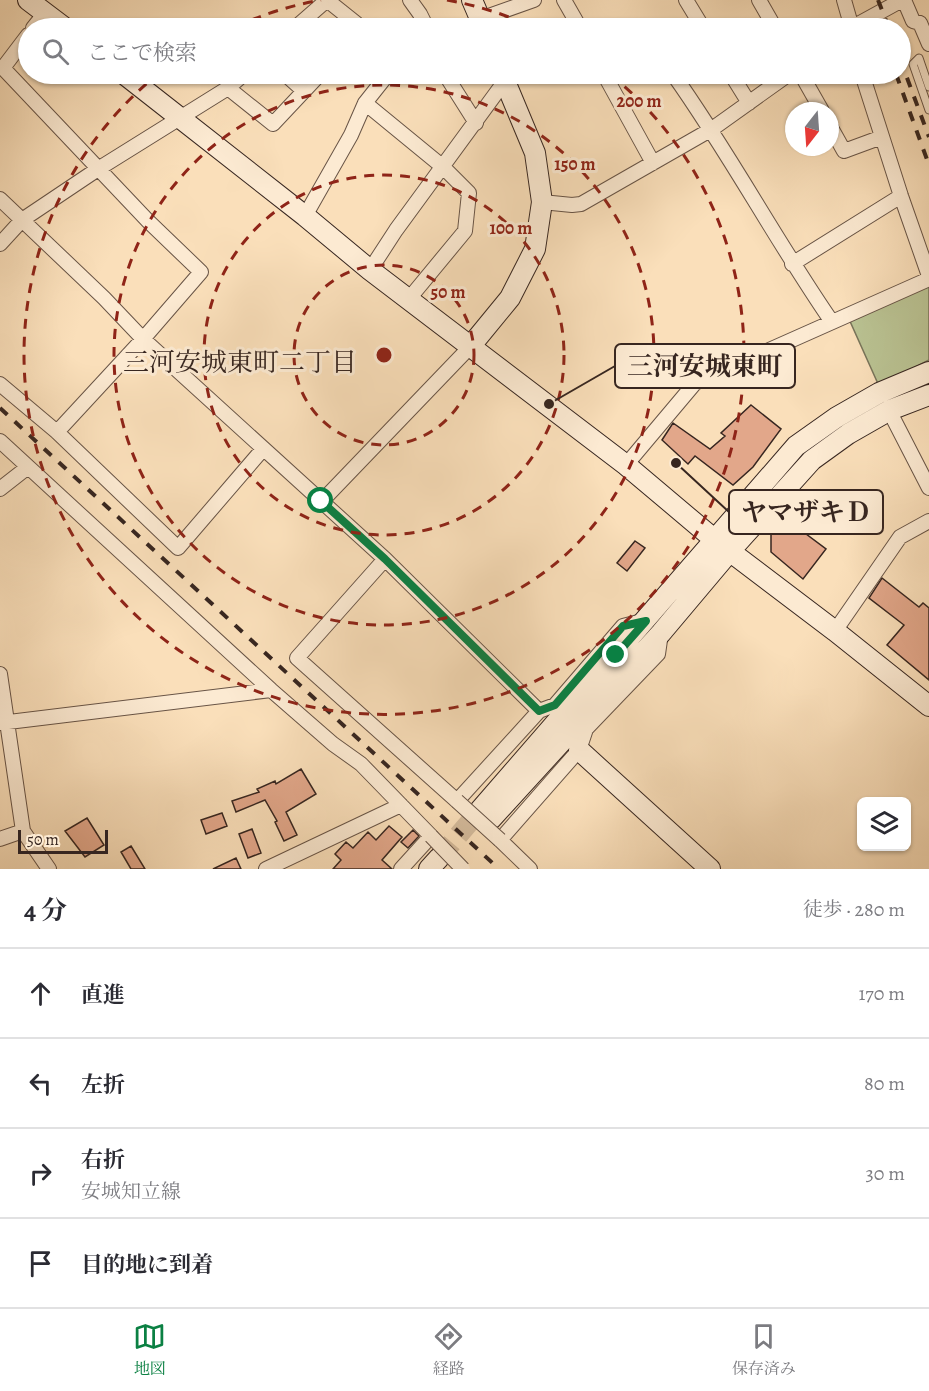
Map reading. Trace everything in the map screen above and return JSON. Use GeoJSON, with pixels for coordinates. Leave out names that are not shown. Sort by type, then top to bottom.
{"type":"FeatureCollection","features":[{"type":"Feature","properties":{"kind":"street"},"geometry":{"type":"LineString","coordinates":[[28,0],[37,18]]}},
{"type":"Feature","properties":{"kind":"street"},"geometry":{"type":"LineString","coordinates":[[306,18],[327,0],[350,18]]}},
{"type":"Feature","properties":{"kind":"street"},"geometry":{"type":"LineString","coordinates":[[410,0],[422,18]]}},
{"type":"Feature","properties":{"kind":"street"},"geometry":{"type":"LineString","coordinates":[[472,0],[480,18]]}},
{"type":"Feature","properties":{"kind":"street"},"geometry":{"type":"LineString","coordinates":[[495,18],[534,0]]}},
{"type":"Feature","properties":{"kind":"street"},"geometry":{"type":"LineString","coordinates":[[564,0],[574,18]]}},
{"type":"Feature","properties":{"kind":"street"},"geometry":{"type":"LineString","coordinates":[[686,0],[695,18]]}},
{"type":"Feature","properties":{"kind":"street"},"geometry":{"type":"LineString","coordinates":[[759,0],[769,18]]}},
{"type":"Feature","properties":{"kind":"street"},"geometry":{"type":"LineString","coordinates":[[844,0],[849,18]]}},
{"type":"Feature","properties":{"kind":"street"},"geometry":{"type":"LineString","coordinates":[[870,18],[903,0],[913,21],[925,20],[929,44]]}},
{"type":"Feature","properties":{"kind":"street"},"geometry":{"type":"LineString","coordinates":[[18,48],[3,68],[18,84]]}},
{"type":"Feature","properties":{"kind":"street"},"geometry":{"type":"LineString","coordinates":[[18,84],[98,169],[201,272],[57,432]]}},
{"type":"Feature","properties":{"kind":"street"},"geometry":{"type":"LineString","coordinates":[[137,84],[469,348],[626,465],[722,546],[835,631],[929,706]]}},
{"type":"Feature","properties":{"kind":"street"},"geometry":{"type":"LineString","coordinates":[[0,244],[22,220],[233,84]]}},
{"type":"Feature","properties":{"kind":"street"},"geometry":{"type":"LineString","coordinates":[[296,84],[304,91]]}},
{"type":"Feature","properties":{"kind":"street"},"geometry":{"type":"LineString","coordinates":[[228,88],[273,124],[311,84]]}},
{"type":"Feature","properties":{"kind":"street"},"geometry":{"type":"LineString","coordinates":[[306,216],[351,135],[365,103],[380,84]]}},
{"type":"Feature","properties":{"kind":"street"},"geometry":{"type":"LineString","coordinates":[[451,84],[476,123]]}},
{"type":"Feature","properties":{"kind":"street"},"geometry":{"type":"LineString","coordinates":[[370,270],[396,230],[476,123],[500,84]]}},
{"type":"Feature","properties":{"kind":"street"},"geometry":{"type":"LineString","coordinates":[[321,501],[469,348],[510,298],[535,249],[542,202],[535,153],[507,84]]}},
{"type":"Feature","properties":{"kind":"street"},"geometry":{"type":"LineString","coordinates":[[610,84],[653,163]]}},
{"type":"Feature","properties":{"kind":"street"},"geometry":{"type":"LineString","coordinates":[[680,84],[712,129],[792,264],[831,322]]}},
{"type":"Feature","properties":{"kind":"street"},"geometry":{"type":"LineString","coordinates":[[737,84],[749,103]]}},
{"type":"Feature","properties":{"kind":"street"},"geometry":{"type":"LineString","coordinates":[[542,202],[581,204],[712,129],[775,84]]}},
{"type":"Feature","properties":{"kind":"street"},"geometry":{"type":"LineString","coordinates":[[807,84],[817,102]]}},
{"type":"Feature","properties":{"kind":"street"},"geometry":{"type":"LineString","coordinates":[[626,465],[695,383],[929,277],[865,84]]}},
{"type":"Feature","properties":{"kind":"street"},"geometry":{"type":"LineString","coordinates":[[365,103],[443,167],[469,194],[465,231],[408,300]]}},
{"type":"Feature","properties":{"kind":"street"},"geometry":{"type":"LineString","coordinates":[[839,142],[844,151],[882,137]]}},
{"type":"Feature","properties":{"kind":"street"},"geometry":{"type":"LineString","coordinates":[[792,264],[901,196]]}},
{"type":"Feature","properties":{"kind":"street"},"geometry":{"type":"LineString","coordinates":[[0,200],[104,298],[143,339],[385,559],[539,711]]}},
{"type":"Feature","properties":{"kind":"street"},"geometry":{"type":"LineString","coordinates":[[486,814],[722,546],[796,446],[837,417],[879,393],[929,372]]}},
{"type":"Feature","properties":{"kind":"street"},"geometry":{"type":"LineString","coordinates":[[0,384],[57,432],[178,548],[263,449]]}},
{"type":"Feature","properties":{"kind":"street"},"geometry":{"type":"LineString","coordinates":[[722,546],[812,460],[848,434],[890,410],[929,395]]}},
{"type":"Feature","properties":{"kind":"street"},"geometry":{"type":"LineString","coordinates":[[894,420],[929,488]]}},
{"type":"Feature","properties":{"kind":"street"},"geometry":{"type":"LineString","coordinates":[[0,441],[271,690],[333,744],[361,764],[431,836],[445,866]]}},
{"type":"Feature","properties":{"kind":"street"},"geometry":{"type":"LineString","coordinates":[[0,489],[28,468]]}},
{"type":"Feature","properties":{"kind":"street"},"geometry":{"type":"LineString","coordinates":[[835,631],[900,537],[929,521]]}},
{"type":"Feature","properties":{"kind":"street"},"geometry":{"type":"LineString","coordinates":[[385,559],[297,658],[530,869]]}},
{"type":"Feature","properties":{"kind":"street"},"geometry":{"type":"LineString","coordinates":[[457,801],[539,711],[555,705],[623,626],[653,627]]}},
{"type":"Feature","properties":{"kind":"street"},"geometry":{"type":"LineString","coordinates":[[500,840],[579,750],[586,729],[658,654],[653,627]]}},
{"type":"Feature","properties":{"kind":"street"},"geometry":{"type":"LineString","coordinates":[[0,675],[3,722],[23,831],[49,869]]}},
{"type":"Feature","properties":{"kind":"street"},"geometry":{"type":"LineString","coordinates":[[3,722],[271,690]]}},
{"type":"Feature","properties":{"kind":"street"},"geometry":{"type":"LineString","coordinates":[[579,750],[710,869]]}},
{"type":"Feature","properties":{"kind":"street"},"geometry":{"type":"LineString","coordinates":[[266,869],[401,805]]}},
{"type":"Feature","properties":{"kind":"street"},"geometry":{"type":"LineString","coordinates":[[0,839],[23,831]]}},
{"type":"Feature","properties":{"kind":"street"},"geometry":{"type":"LineString","coordinates":[[401,869],[431,836]]}},
{"type":"Feature","properties":{"kind":"lane"},"geometry":{"type":"LineString","coordinates":[[929,87],[919,58],[913,64],[929,110]]}},
{"type":"Feature","properties":{"kind":"green space"},"geometry":{"type":"Polygon","coordinates":[[[929,282],[929,360],[879,386],[849,319],[929,282]]]}},
{"type":"Feature","properties":{"kind":"building"},"geometry":{"type":"Polygon","coordinates":[[[751,405],[781,429],[753,467],[733,485],[695,456],[688,464],[662,440],[673,423],[710,449],[725,436],[721,433],[751,405]]]}},
{"type":"Feature","properties":{"kind":"building"},"geometry":{"type":"Polygon","coordinates":[[[786,519],[826,549],[803,579],[771,552],[771,535],[786,519]]]}},
{"type":"Feature","properties":{"kind":"building"},"geometry":{"type":"Polygon","coordinates":[[[635,541],[645,548],[627,571],[617,563],[635,541]]]}},
{"type":"Feature","properties":{"kind":"building"},"geometry":{"type":"Polygon","coordinates":[[[882,578],[919,607],[923,603],[929,608],[929,680],[887,645],[904,625],[869,598],[882,578]]]}},
{"type":"Feature","properties":{"kind":"building"},"geometry":{"type":"Polygon","coordinates":[[[301,769],[316,794],[286,812],[297,835],[284,841],[275,822],[277,821],[265,800],[236,812],[232,801],[259,792],[257,789],[275,781],[276,784],[301,769]]]}},
{"type":"Feature","properties":{"kind":"building"},"geometry":{"type":"Polygon","coordinates":[[[222,813],[227,826],[206,834],[201,820],[222,813]]]}},
{"type":"Feature","properties":{"kind":"building"},"geometry":{"type":"Polygon","coordinates":[[[87,818],[104,845],[85,857],[65,831],[87,818]]]}},
{"type":"Feature","properties":{"kind":"building"},"geometry":{"type":"Polygon","coordinates":[[[389,826],[402,837],[382,860],[392,869],[333,869],[341,860],[335,854],[346,842],[353,848],[368,832],[376,840],[389,826]]]}},
{"type":"Feature","properties":{"kind":"building"},"geometry":{"type":"Polygon","coordinates":[[[252,829],[261,853],[248,858],[239,834],[252,829]]]}},
{"type":"Feature","properties":{"kind":"building"},"geometry":{"type":"Polygon","coordinates":[[[413,830],[419,836],[408,848],[401,842],[413,830]]]}},
{"type":"Feature","properties":{"kind":"building"},"geometry":{"type":"Polygon","coordinates":[[[131,846],[145,869],[131,869],[121,852],[131,846]]]}},
{"type":"Feature","properties":{"kind":"building"},"geometry":{"type":"Polygon","coordinates":[[[236,858],[241,869],[213,869],[236,858]]]}},
{"type":"Feature","properties":{"kind":"tunnel"},"geometry":{"type":"LineString","coordinates":[[439,858],[480,810]]}},
{"type":"Feature","properties":{"kind":"railway"},"geometry":{"type":"LineString","coordinates":[[878,0],[885,18]]}},
{"type":"Feature","properties":{"kind":"railway"},"geometry":{"type":"LineString","coordinates":[[900,84],[929,165]]}},
{"type":"Feature","properties":{"kind":"railway"},"geometry":{"type":"LineString","coordinates":[[909,84],[929,137]]}},
{"type":"Feature","properties":{"kind":"railway"},"geometry":{"type":"LineString","coordinates":[[0,408],[499,869]]}},
{"type":"Feature","properties":{"kind":"place","name":"三河安城東町"},"geometry":{"type":"Point","coordinates":[549,404]}},
{"type":"Feature","properties":{"kind":"place","name":"ヤマザキＤ"},"geometry":{"type":"Point","coordinates":[676,463]}},
{"type":"Feature","properties":{"kind":"district","name":"三河安城東町二丁目"},"geometry":{"type":"Point","coordinates":[240,362]}},
{"type":"Feature","properties":{"kind":"route"},"geometry":{"type":"LineString","coordinates":[[321,501],[385,559],[539,711],[555,705],[623,626],[646,621],[616,655]]}}]}
